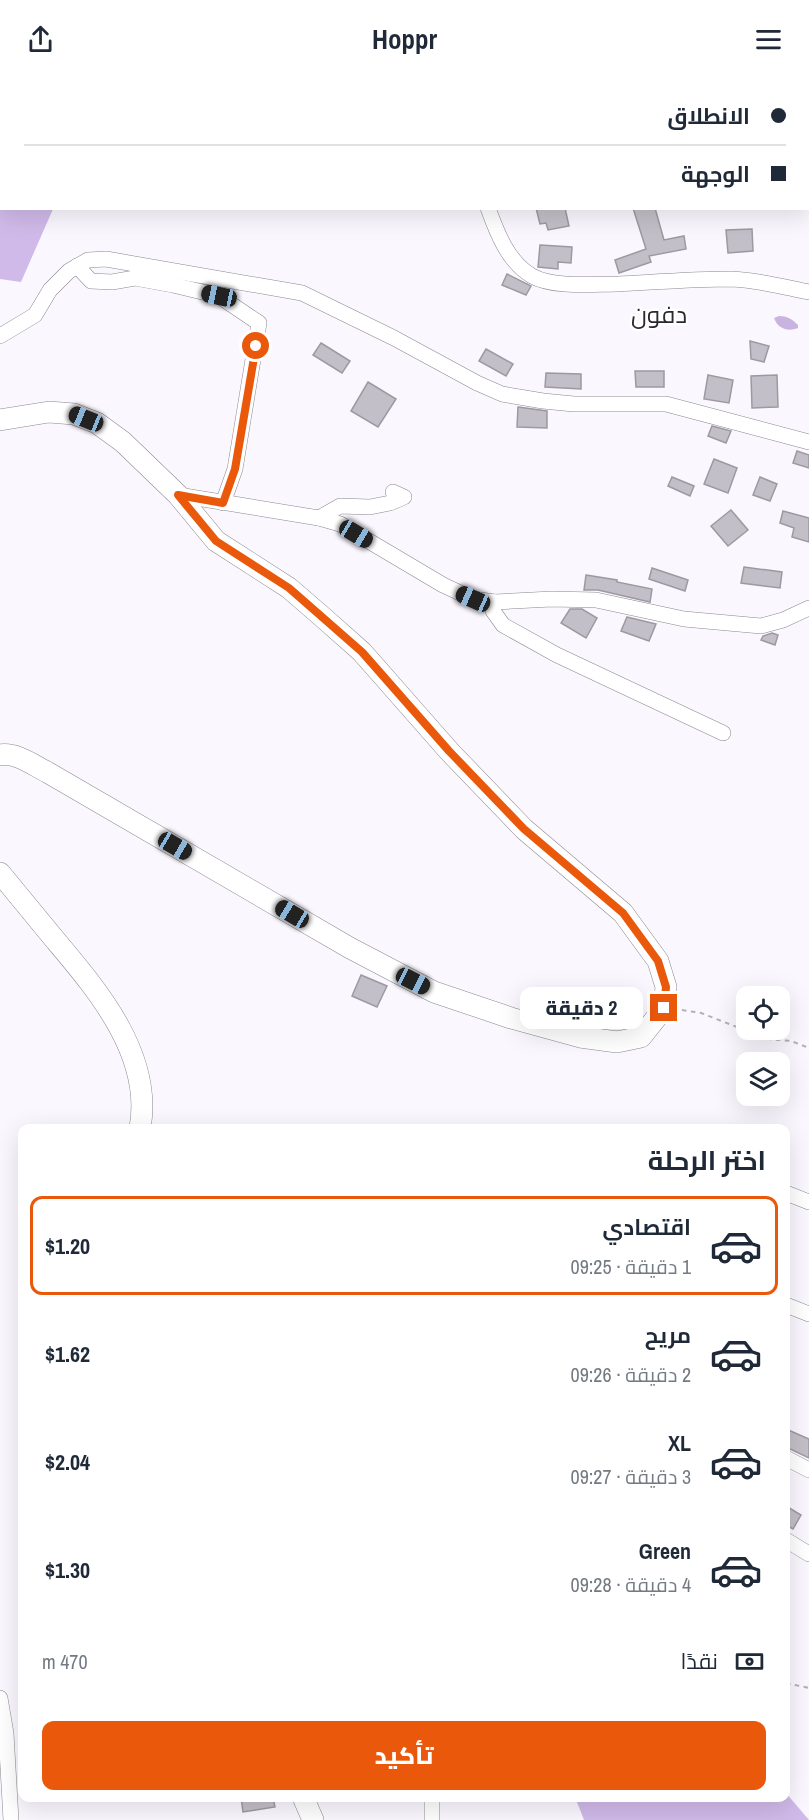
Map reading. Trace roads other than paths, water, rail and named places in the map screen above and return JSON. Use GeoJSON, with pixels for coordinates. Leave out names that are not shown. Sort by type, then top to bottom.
{"type":"FeatureCollection","features":[{"type":"Feature","properties":{"kind":"street"},"geometry":{"type":"LineString","coordinates":[[489,210],[498,237],[513,260],[532,276],[560,284],[736,279],[809,292]]}},
{"type":"Feature","properties":{"kind":"street"},"geometry":{"type":"LineString","coordinates":[[0,336],[35,315],[50,290],[69,271],[88,260],[106,259],[302,293],[502,394],[574,404],[666,404],[809,442]]}},
{"type":"Feature","properties":{"kind":"street"},"geometry":{"type":"LineString","coordinates":[[77,266],[91,281],[112,282],[135,278],[219,296],[259,323],[235,469],[223,503]]}},
{"type":"Feature","properties":{"kind":"street"},"geometry":{"type":"LineString","coordinates":[[0,420],[50,412],[74,414],[97,423],[123,442],[178,495],[216,541],[289,588],[362,652],[449,751],[524,829],[623,913],[658,961],[666,987],[664,1008],[641,1037],[617,1042],[580,1037],[523,1022],[434,992],[350,948],[47,772],[21,758],[6,754],[0,755]]}},
{"type":"Feature","properties":{"kind":"street"},"geometry":{"type":"LineString","coordinates":[[319,518],[340,506],[370,507],[390,503],[404,497],[393,492]]}},
{"type":"Feature","properties":{"kind":"street"},"geometry":{"type":"LineString","coordinates":[[178,495],[319,518],[340,524],[443,585],[473,599],[495,602],[552,599],[596,600],[684,619],[761,626],[783,620],[809,608]]}},
{"type":"Feature","properties":{"kind":"street"},"geometry":{"type":"LineString","coordinates":[[495,602],[494,611],[503,624],[557,655],[723,733]]}},
{"type":"Feature","properties":{"kind":"street"},"geometry":{"type":"LineString","coordinates":[[0,873],[96,990],[118,1024],[138,1076],[143,1112],[141,1124]]}},
{"type":"Feature","properties":{"kind":"street"},"geometry":{"type":"LineString","coordinates":[[790,1195],[809,1202]]}},
{"type":"Feature","properties":{"kind":"street"},"geometry":{"type":"LineString","coordinates":[[790,1307],[809,1314]]}},
{"type":"Feature","properties":{"kind":"street"},"geometry":{"type":"LineString","coordinates":[[790,1460],[809,1470]]}},
{"type":"Feature","properties":{"kind":"street"},"geometry":{"type":"LineString","coordinates":[[790,1542],[809,1554]]}},
{"type":"Feature","properties":{"kind":"street"},"geometry":{"type":"LineString","coordinates":[[0,1698],[6,1733],[11,1820]]}},
{"type":"Feature","properties":{"kind":"street"},"geometry":{"type":"LineString","coordinates":[[305,1802],[313,1820]]}},
{"type":"Feature","properties":{"kind":"street"},"geometry":{"type":"LineString","coordinates":[[432,1802],[432,1820]]}},
{"type":"Feature","properties":{"kind":"district","name":"دفون"},"geometry":{"type":"Point","coordinates":[659,315]}}]}
